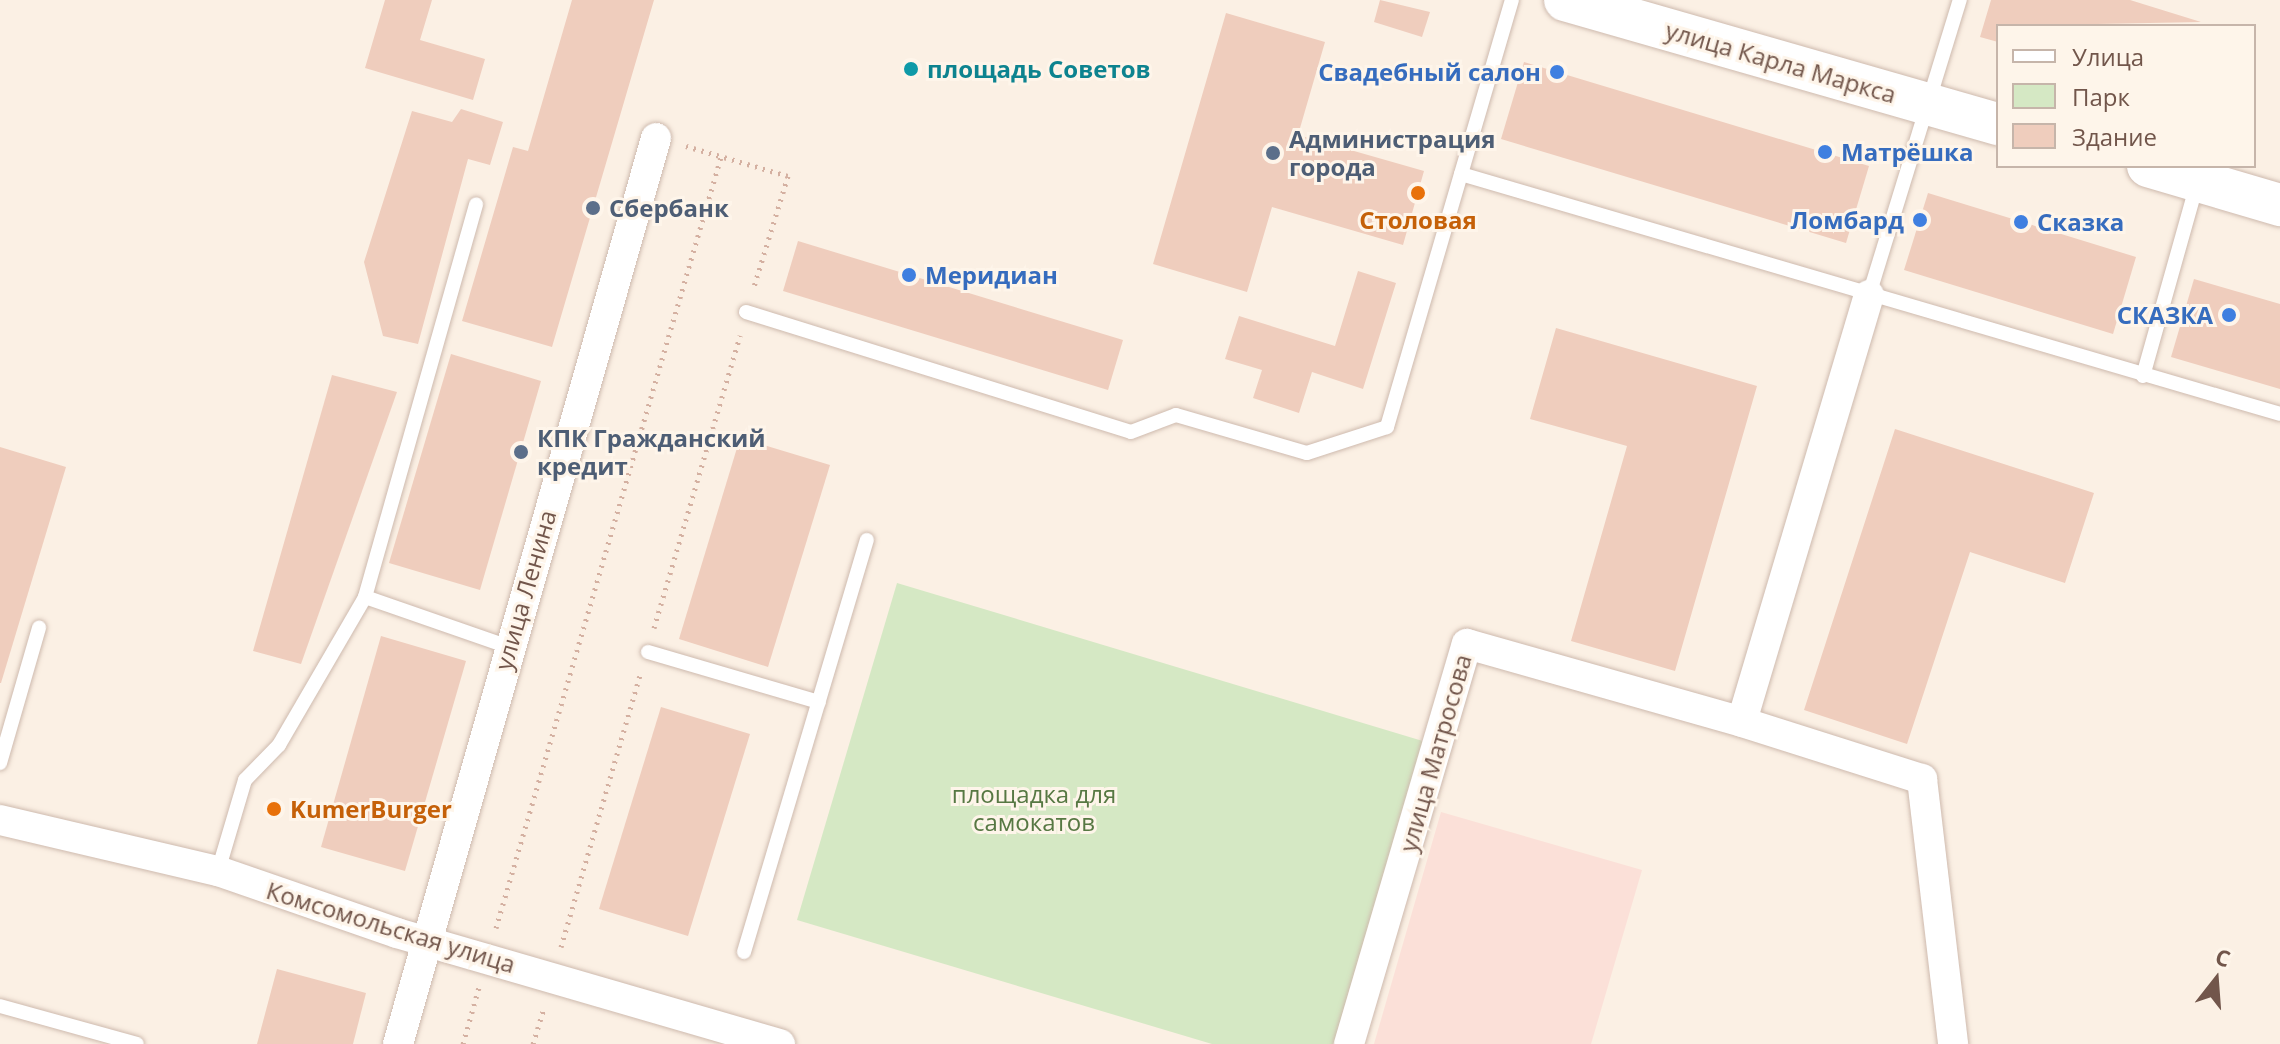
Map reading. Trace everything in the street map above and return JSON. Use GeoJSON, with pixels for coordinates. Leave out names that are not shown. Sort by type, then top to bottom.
{"type":"FeatureCollection","features":[{"type":"Feature","properties":{"kind":"main road","name":"улица Карла Маркса"},"geometry":{"type":"LineString","coordinates":[[1565,0],[1996,123]]}},
{"type":"Feature","properties":{"kind":"main road"},"geometry":{"type":"LineString","coordinates":[[2155,168],[2280,205]]}},
{"type":"Feature","properties":{"kind":"street","name":"улица Ленина"},"geometry":{"type":"LineString","coordinates":[[398,1044],[656,138]]}},
{"type":"Feature","properties":{"kind":"street"},"geometry":{"type":"LineString","coordinates":[[1742,722],[1869,295]]}},
{"type":"Feature","properties":{"kind":"street","name":"улица Матросова"},"geometry":{"type":"LineString","coordinates":[[1349,1044],[1467,644],[1742,722],[1922,779],[1953,1044]]}},
{"type":"Feature","properties":{"kind":"street","name":"Комсомольская улица"},"geometry":{"type":"LineString","coordinates":[[0,820],[218,871],[428,942],[780,1044]]}},
{"type":"Feature","properties":{"kind":"lane"},"geometry":{"type":"LineString","coordinates":[[746,312],[1131,432],[1176,415],[1307,453],[1387,427],[1512,0]]}},
{"type":"Feature","properties":{"kind":"lane"},"geometry":{"type":"LineString","coordinates":[[1869,295],[1960,0]]}},
{"type":"Feature","properties":{"kind":"lane"},"geometry":{"type":"LineString","coordinates":[[1461,174],[2280,414]]}},
{"type":"Feature","properties":{"kind":"lane"},"geometry":{"type":"LineString","coordinates":[[2143,376],[2198,180]]}},
{"type":"Feature","properties":{"kind":"lane"},"geometry":{"type":"LineString","coordinates":[[218,871],[245,780],[279,745],[365,597],[476,204]]}},
{"type":"Feature","properties":{"kind":"lane"},"geometry":{"type":"LineString","coordinates":[[744,952],[867,540]]}},
{"type":"Feature","properties":{"kind":"lane"},"geometry":{"type":"LineString","coordinates":[[365,597],[509,647]]}},
{"type":"Feature","properties":{"kind":"lane"},"geometry":{"type":"LineString","coordinates":[[0,763],[39,628]]}},
{"type":"Feature","properties":{"kind":"lane"},"geometry":{"type":"LineString","coordinates":[[648,652],[819,702]]}},
{"type":"Feature","properties":{"kind":"lane"},"geometry":{"type":"LineString","coordinates":[[0,1006],[137,1044]]}},
{"type":"Feature","properties":{"kind":"path"},"geometry":{"type":"LineString","coordinates":[[552,977],[788,176],[656,138]]}},
{"type":"Feature","properties":{"kind":"path"},"geometry":{"type":"LineString","coordinates":[[463,1044],[721,157]]}},
{"type":"Feature","properties":{"kind":"shaded area"},"geometry":{"type":"Polygon","coordinates":[[[1441,812],[1642,870],[1591,1044],[1374,1044],[1441,812]]]}},
{"type":"Feature","properties":{"kind":"green space","name":"площадка для самокатов"},"geometry":{"type":"Polygon","coordinates":[[[897,583],[1426,742],[1336,1044],[1212,1044],[797,920],[897,583]]]}},
{"type":"Feature","properties":{"kind":"building"},"geometry":{"type":"Polygon","coordinates":[[[385,0],[432,0],[420,40],[485,59],[473,100],[365,68],[385,0]]]}},
{"type":"Feature","properties":{"kind":"building"},"geometry":{"type":"Polygon","coordinates":[[[572,0],[654,0],[552,347],[462,321],[513,147],[528,151],[572,0]]]}},
{"type":"Feature","properties":{"kind":"building"},"geometry":{"type":"Polygon","coordinates":[[[1380,0],[1430,12],[1422,37],[1374,22],[1380,0]]]}},
{"type":"Feature","properties":{"kind":"building"},"geometry":{"type":"Polygon","coordinates":[[[1991,0],[2130,0],[2201,22],[1996,24],[1996,41],[1980,37],[1991,0]]]}},
{"type":"Feature","properties":{"kind":"building","name":"Администрация города"},"geometry":{"type":"Polygon","coordinates":[[[1226,13],[1325,42],[1298,135],[1424,171],[1403,245],[1272,207],[1247,292],[1153,264],[1226,13]]]}},
{"type":"Feature","properties":{"kind":"building"},"geometry":{"type":"Polygon","coordinates":[[[1524,62],[1869,166],[1846,243],[1501,139],[1524,62]]]}},
{"type":"Feature","properties":{"kind":"building"},"geometry":{"type":"Polygon","coordinates":[[[461,109],[503,122],[490,165],[468,159],[418,344],[383,336],[364,262],[412,111],[452,122],[461,109]]]}},
{"type":"Feature","properties":{"kind":"building"},"geometry":{"type":"Polygon","coordinates":[[[1928,193],[2136,257],[2113,334],[1904,270],[1928,193]]]}},
{"type":"Feature","properties":{"kind":"building"},"geometry":{"type":"Polygon","coordinates":[[[798,241],[1123,340],[1108,390],[783,291],[798,241]]]}},
{"type":"Feature","properties":{"kind":"building"},"geometry":{"type":"Polygon","coordinates":[[[1358,271],[1396,283],[1363,389],[1312,372],[1299,413],[1253,398],[1262,370],[1225,359],[1239,316],[1335,346],[1358,271]]]}},
{"type":"Feature","properties":{"kind":"building"},"geometry":{"type":"Polygon","coordinates":[[[2194,279],[2280,304],[2280,389],[2171,357],[2194,279]]]}},
{"type":"Feature","properties":{"kind":"building"},"geometry":{"type":"Polygon","coordinates":[[[1556,328],[1757,386],[1675,671],[1571,641],[1627,446],[1530,419],[1556,328]]]}},
{"type":"Feature","properties":{"kind":"building"},"geometry":{"type":"Polygon","coordinates":[[[451,354],[541,381],[480,590],[389,563],[451,354]]]}},
{"type":"Feature","properties":{"kind":"building"},"geometry":{"type":"Polygon","coordinates":[[[332,375],[397,392],[301,664],[253,651],[332,375]]]}},
{"type":"Feature","properties":{"kind":"building"},"geometry":{"type":"Polygon","coordinates":[[[1895,429],[2094,493],[2065,583],[1970,552],[1907,744],[1804,710],[1895,429]]]}},
{"type":"Feature","properties":{"kind":"building"},"geometry":{"type":"Polygon","coordinates":[[[740,438],[830,465],[768,667],[679,639],[740,438]]]}},
{"type":"Feature","properties":{"kind":"building"},"geometry":{"type":"Polygon","coordinates":[[[0,447],[66,467],[1,683],[0,683],[0,447]]]}},
{"type":"Feature","properties":{"kind":"building"},"geometry":{"type":"Polygon","coordinates":[[[381,636],[466,661],[405,871],[321,847],[381,636]]]}},
{"type":"Feature","properties":{"kind":"building"},"geometry":{"type":"Polygon","coordinates":[[[661,707],[750,734],[688,936],[599,909],[661,707]]]}},
{"type":"Feature","properties":{"kind":"building"},"geometry":{"type":"Polygon","coordinates":[[[277,969],[366,993],[353,1044],[257,1044],[277,969]]]}},
{"type":"Feature","properties":{"kind":"place","name":"площадь Советов"},"geometry":{"type":"Point","coordinates":[911,69]}},
{"type":"Feature","properties":{"kind":"place","name":"Свадебный салон"},"geometry":{"type":"Point","coordinates":[1557,72]}},
{"type":"Feature","properties":{"kind":"place","name":"Матрёшка"},"geometry":{"type":"Point","coordinates":[1825,152]}},
{"type":"Feature","properties":{"kind":"place","name":"Администрация города"},"geometry":{"type":"Point","coordinates":[1273,153]}},
{"type":"Feature","properties":{"kind":"place","name":"Столовая"},"geometry":{"type":"Point","coordinates":[1418,193]}},
{"type":"Feature","properties":{"kind":"place","name":"Сбербанк"},"geometry":{"type":"Point","coordinates":[593,208]}},
{"type":"Feature","properties":{"kind":"place","name":"Ломбард"},"geometry":{"type":"Point","coordinates":[1920,220]}},
{"type":"Feature","properties":{"kind":"place","name":"Сказка"},"geometry":{"type":"Point","coordinates":[2021,222]}},
{"type":"Feature","properties":{"kind":"place","name":"Меридиан"},"geometry":{"type":"Point","coordinates":[909,275]}},
{"type":"Feature","properties":{"kind":"place","name":"СКАЗКА"},"geometry":{"type":"Point","coordinates":[2229,315]}},
{"type":"Feature","properties":{"kind":"place","name":"КПК Гражданский кредит"},"geometry":{"type":"Point","coordinates":[521,452]}},
{"type":"Feature","properties":{"kind":"place","name":"KumerBurger"},"geometry":{"type":"Point","coordinates":[274,809]}}]}
